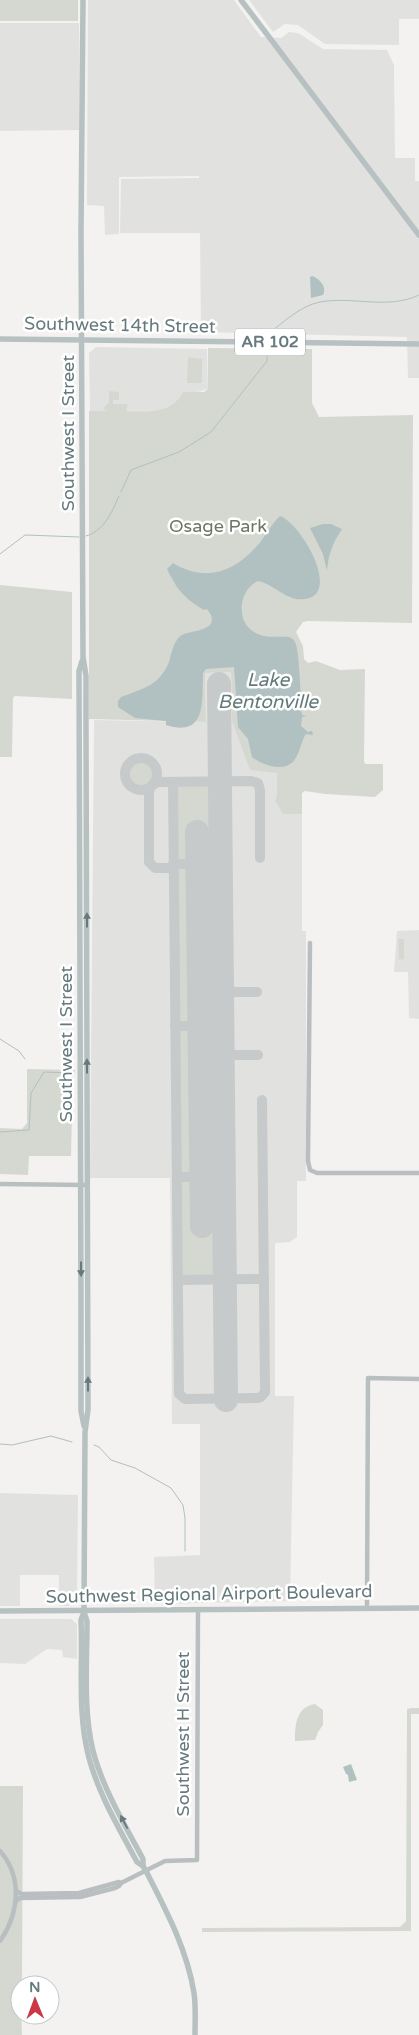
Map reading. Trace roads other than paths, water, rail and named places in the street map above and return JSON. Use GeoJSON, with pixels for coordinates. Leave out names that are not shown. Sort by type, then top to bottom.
{"type":"FeatureCollection","features":[{"type":"Feature","properties":{"kind":"main road","name":"Southwest I Street"},"geometry":{"type":"LineString","coordinates":[[83,0],[81,233],[83,656],[80,671],[84,1185],[88,1410],[85,1432],[84,1612],[87,1620],[88,1701],[94,1753],[105,1784],[143,1859],[145,1868],[176,1931],[188,1966],[194,1994],[195,2035]]}},
{"type":"Feature","properties":{"kind":"main road"},"geometry":{"type":"LineString","coordinates":[[241,0],[419,235]]}},
{"type":"Feature","properties":{"kind":"main road","name":"Southwest 14th Street"},"geometry":{"type":"LineString","coordinates":[[0,339],[419,344]]}},
{"type":"Feature","properties":{"kind":"main road","name":"Southwest Regional Airport Boulevard"},"geometry":{"type":"LineString","coordinates":[[0,1611],[84,1612],[198,1608],[419,1608]]}},
{"type":"Feature","properties":{"kind":"street"},"geometry":{"type":"LineString","coordinates":[[310,943],[308,1161],[312,1172],[317,1174],[419,1173]]}},
{"type":"Feature","properties":{"kind":"street"},"geometry":{"type":"LineString","coordinates":[[0,1184],[84,1185]]}},
{"type":"Feature","properties":{"kind":"street"},"geometry":{"type":"LineString","coordinates":[[367,1607],[368,1378],[419,1379]]}},
{"type":"Feature","properties":{"kind":"street","name":"Southwest H Street"},"geometry":{"type":"LineString","coordinates":[[145,1868],[165,1861],[197,1860],[198,1608]]}},
{"type":"Feature","properties":{"kind":"street"},"geometry":{"type":"LineString","coordinates":[[0,1851],[10,1867],[16,1891],[14,1912],[8,1928],[0,1941]]}},
{"type":"Feature","properties":{"kind":"street"},"geometry":{"type":"LineString","coordinates":[[16,1901],[20,1898],[84,1896],[115,1888],[145,1868]]}},
{"type":"Feature","properties":{"kind":"street"},"geometry":{"type":"LineString","coordinates":[[16,1891],[20,1894],[63,1894],[87,1891],[121,1883]]}},
{"type":"Feature","properties":{"kind":"water"},"geometry":{"type":"Polygon","coordinates":[[[312,276],[322,284],[324,292],[323,295],[311,298],[310,277],[312,276]]]}},
{"type":"Feature","properties":{"kind":"water","name":"Lake Bentonville"},"geometry":{"type":"Polygon","coordinates":[[[280,516],[289,521],[307,544],[319,572],[320,585],[315,594],[305,599],[298,599],[292,598],[258,581],[252,585],[243,598],[242,613],[244,621],[254,632],[262,636],[290,637],[294,640],[298,659],[301,696],[307,700],[300,704],[302,715],[307,716],[302,717],[301,726],[308,732],[312,731],[313,735],[306,734],[291,764],[274,767],[252,757],[248,739],[238,727],[234,667],[206,669],[203,673],[203,695],[200,714],[195,722],[189,726],[179,728],[166,725],[166,721],[135,718],[118,707],[118,701],[121,697],[150,685],[161,676],[169,662],[174,645],[180,636],[205,628],[212,622],[207,609],[204,610],[186,597],[174,583],[167,569],[173,563],[185,569],[207,573],[218,572],[228,568],[238,563],[256,547],[280,516]]]}},
{"type":"Feature","properties":{"kind":"water"},"geometry":{"type":"Polygon","coordinates":[[[331,524],[342,529],[328,560],[327,571],[323,554],[310,528],[331,524]]]}},
{"type":"Feature","properties":{"kind":"water"},"geometry":{"type":"Polygon","coordinates":[[[351,1764],[357,1780],[349,1782],[348,1775],[343,1767],[351,1764]]]}},
{"type":"Feature","properties":{"kind":"waterway"},"geometry":{"type":"LineString","coordinates":[[268,334],[299,311],[320,302],[345,300],[395,302],[419,295]]}},
{"type":"Feature","properties":{"kind":"waterway"},"geometry":{"type":"LineString","coordinates":[[121,492],[131,470],[179,452],[211,432],[267,361],[267,353]]}},
{"type":"Feature","properties":{"kind":"waterway"},"geometry":{"type":"LineString","coordinates":[[86,536],[92,534],[103,525],[119,496]]}},
{"type":"Feature","properties":{"kind":"waterway"},"geometry":{"type":"LineString","coordinates":[[0,554],[25,535],[79,537]]}},
{"type":"Feature","properties":{"kind":"waterway"},"geometry":{"type":"LineString","coordinates":[[0,1039],[19,1051],[25,1059]]}},
{"type":"Feature","properties":{"kind":"waterway"},"geometry":{"type":"LineString","coordinates":[[0,1132],[29,1130],[31,1093],[44,1072],[71,1073]]}},
{"type":"Feature","properties":{"kind":"waterway"},"geometry":{"type":"LineString","coordinates":[[0,1444],[12,1445],[51,1436],[72,1442]]}},
{"type":"Feature","properties":{"kind":"waterway"},"geometry":{"type":"LineString","coordinates":[[94,1445],[99,1447],[111,1460],[135,1468],[171,1488],[183,1505],[185,1551]]}},
{"type":"Feature","properties":{"kind":"park label","name":"Osage Park"},"geometry":{"type":"Point","coordinates":[218,526]}}]}
